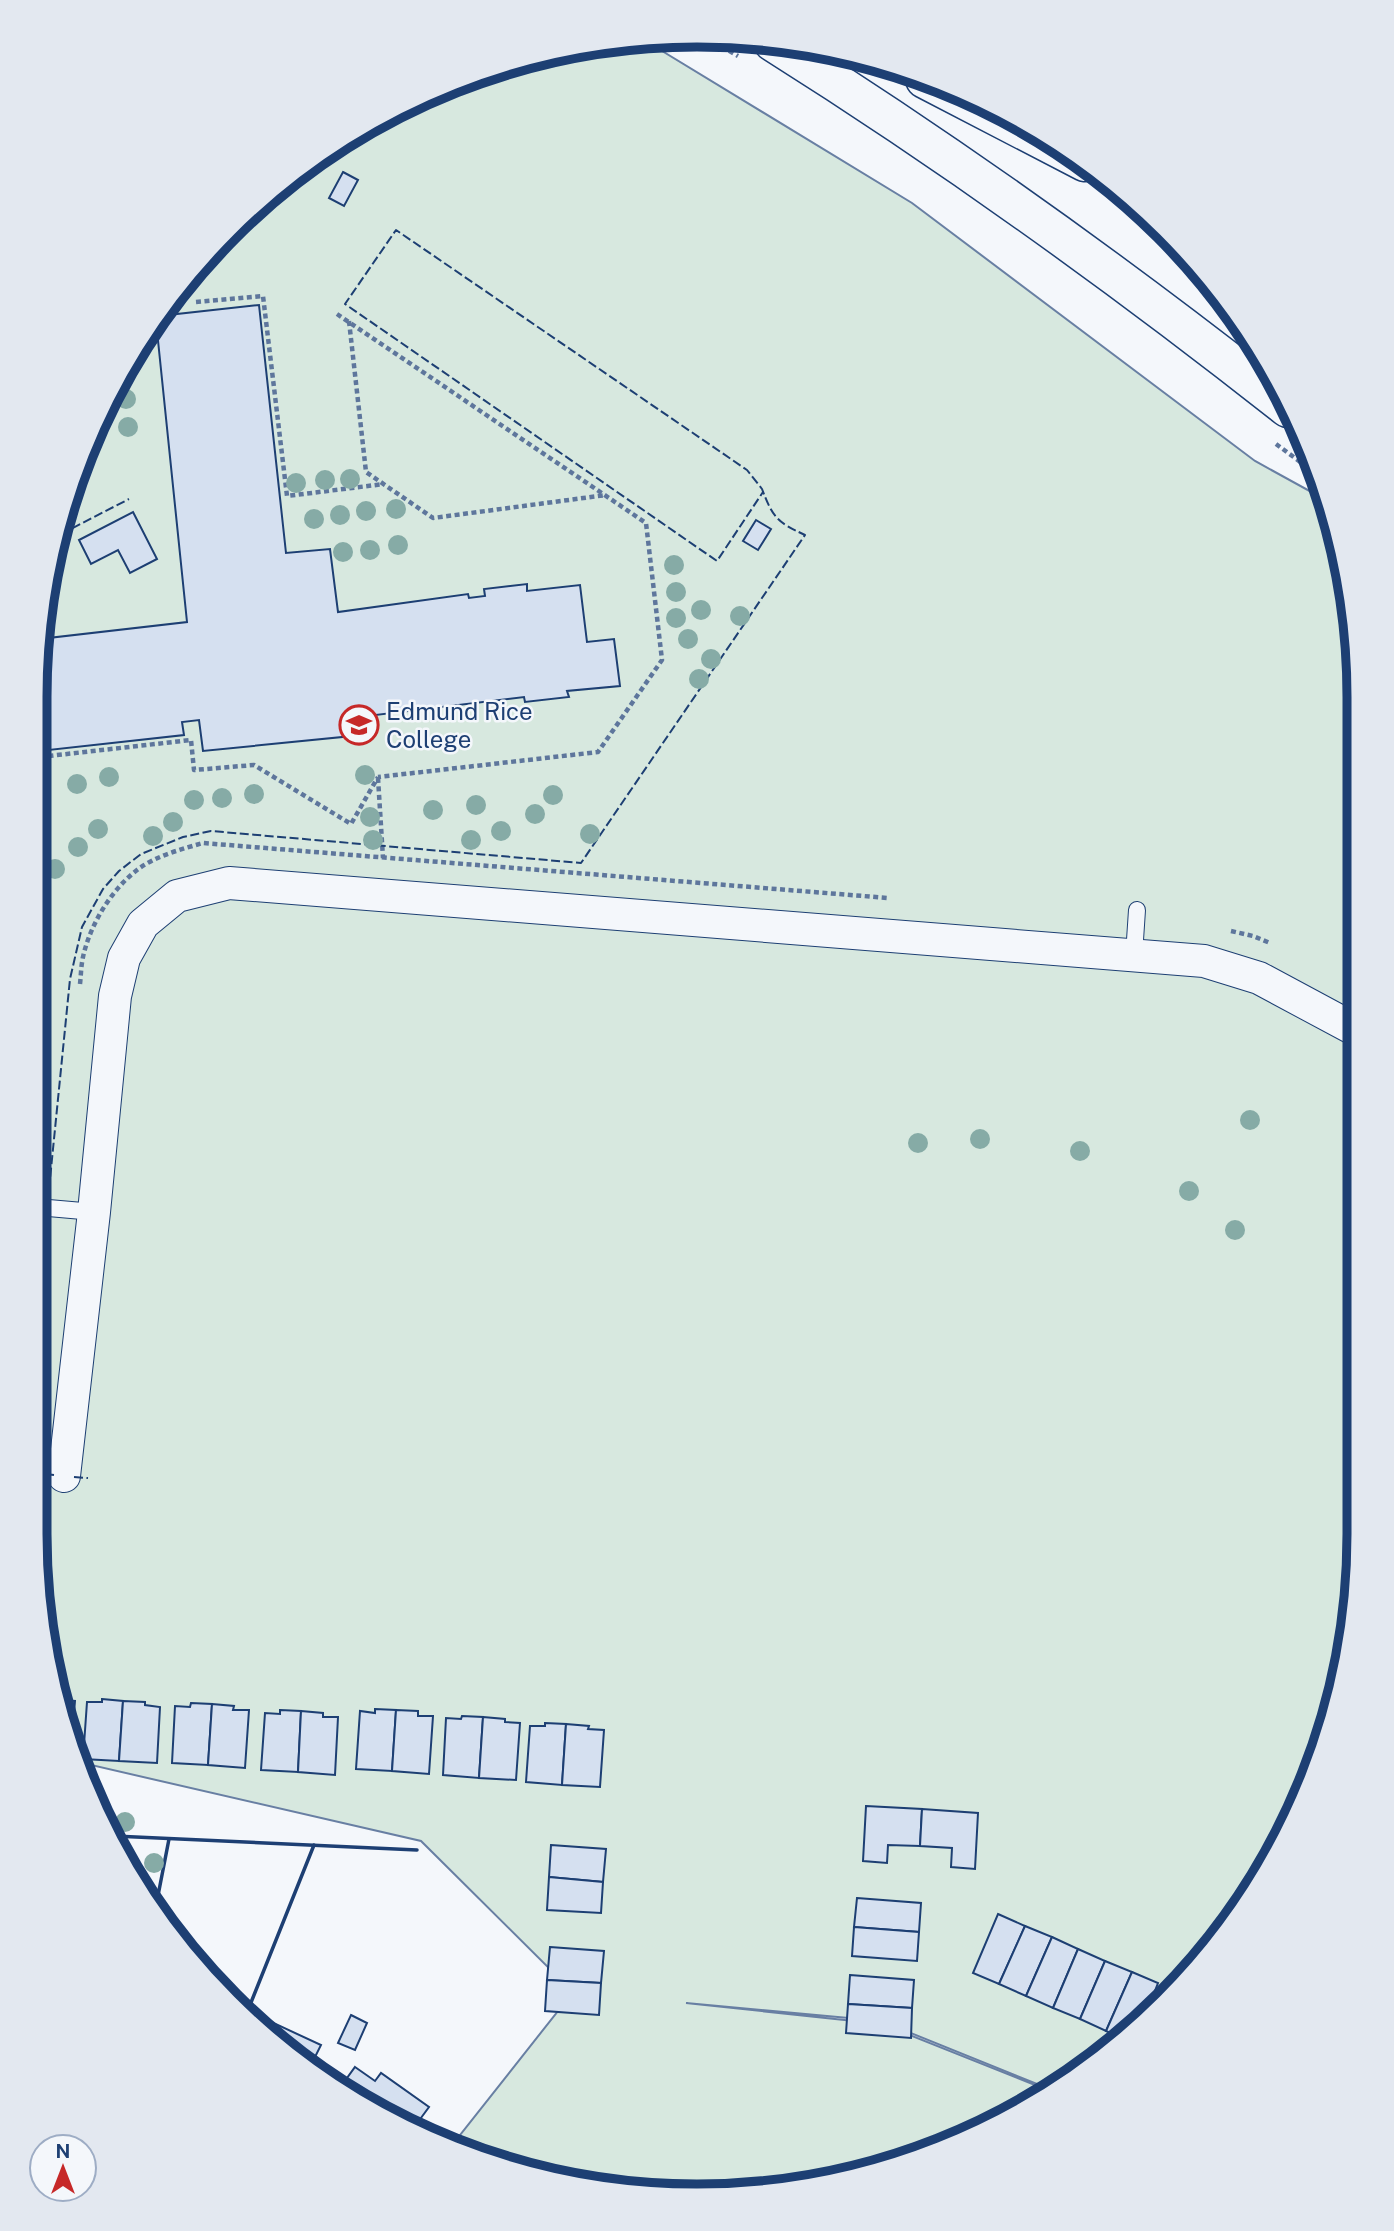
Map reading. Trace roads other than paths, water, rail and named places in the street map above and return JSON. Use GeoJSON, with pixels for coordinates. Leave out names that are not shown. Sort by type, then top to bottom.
{"type":"FeatureCollection","features":[{"type":"Feature","properties":{"kind":"main road"},"geometry":{"type":"LineString","coordinates":[[794,55],[863,98],[1021,208],[1204,342],[1273,397]]}},
{"type":"Feature","properties":{"kind":"street"},"geometry":{"type":"LineString","coordinates":[[64,1476],[116,996],[124,958],[143,924],[177,896],[229,883],[1204,961],[1259,978],[1347,1025]]}},
{"type":"Feature","properties":{"kind":"lane"},"geometry":{"type":"LineString","coordinates":[[1134,955],[1137,910]]}},
{"type":"Feature","properties":{"kind":"lane"},"geometry":{"type":"LineString","coordinates":[[47,1208],[94,1212]]}},
{"type":"Feature","properties":{"kind":"place","name":"Edmund Rice College"},"geometry":{"type":"Point","coordinates":[359,725]}}]}
